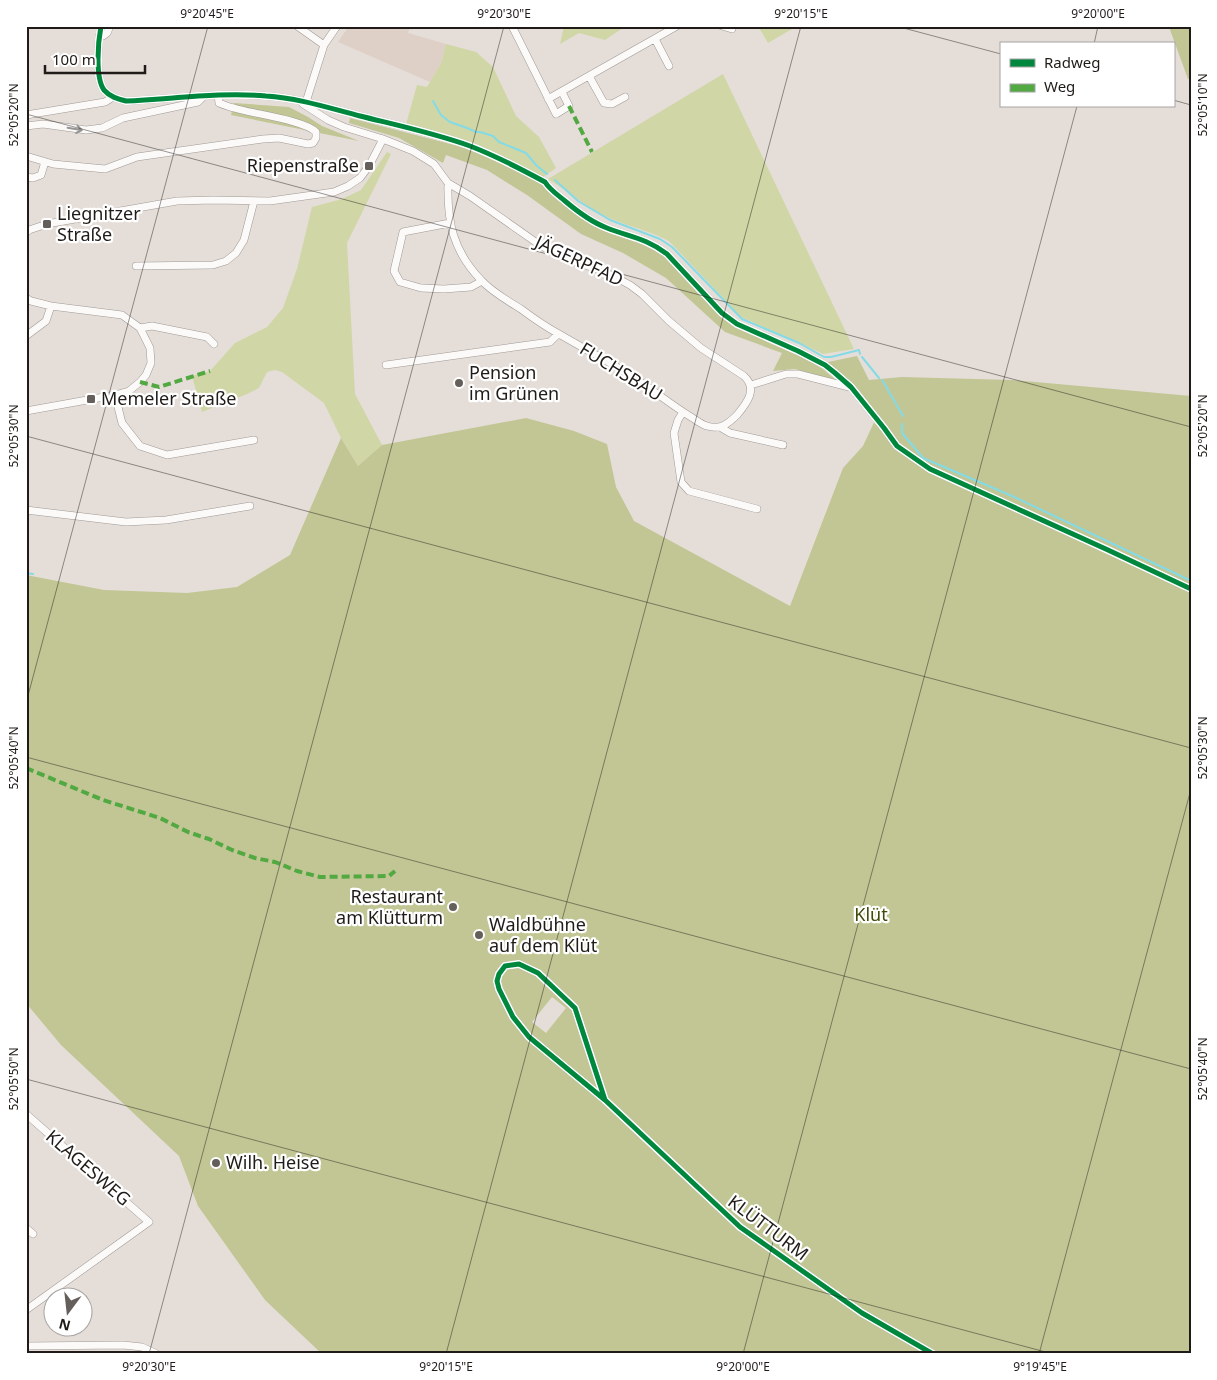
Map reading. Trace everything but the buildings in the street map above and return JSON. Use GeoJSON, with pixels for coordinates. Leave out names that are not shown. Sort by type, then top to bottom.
{"type":"FeatureCollection","features":[{"type":"Feature","properties":{"kind":"street"},"geometry":{"type":"LineString","coordinates":[[101,26],[98,57],[99,73],[104,90],[113,98],[126,101],[244,94],[296,100],[432,134],[501,159],[546,182],[549,188],[580,214],[593,222],[646,241],[667,254],[722,313],[737,324],[825,365],[851,387],[897,446],[930,469],[1191,589]]}},
{"type":"Feature","properties":{"kind":"street"},"geometry":{"type":"LineString","coordinates":[[99,36],[103,36],[110,26]]}},
{"type":"Feature","properties":{"kind":"street"},"geometry":{"type":"LineString","coordinates":[[297,26],[324,45]]}},
{"type":"Feature","properties":{"kind":"street"},"geometry":{"type":"LineString","coordinates":[[306,102],[324,45],[337,26]]}},
{"type":"Feature","properties":{"kind":"street"},"geometry":{"type":"LineString","coordinates":[[512,26],[556,114],[569,106],[562,92]]}},
{"type":"Feature","properties":{"kind":"street"},"geometry":{"type":"LineString","coordinates":[[548,99],[676,26]]}},
{"type":"Feature","properties":{"kind":"street"},"geometry":{"type":"LineString","coordinates":[[722,26],[732,29]]}},
{"type":"Feature","properties":{"kind":"street"},"geometry":{"type":"LineString","coordinates":[[656,39],[669,66]]}},
{"type":"Feature","properties":{"kind":"street"},"geometry":{"type":"LineString","coordinates":[[589,76],[604,103],[612,104],[625,97]]}},
{"type":"Feature","properties":{"kind":"street"},"geometry":{"type":"LineString","coordinates":[[26,156],[53,164],[105,169],[137,157],[280,138],[308,144],[313,143],[316,138],[316,132],[312,128],[233,108],[219,103],[218,95]]}},
{"type":"Feature","properties":{"kind":"street"},"geometry":{"type":"LineString","coordinates":[[26,126],[43,124],[86,130],[102,128],[123,118],[198,102],[204,96]]}},
{"type":"Feature","properties":{"kind":"street"},"geometry":{"type":"LineString","coordinates":[[26,115],[105,102],[113,98]]}},
{"type":"Feature","properties":{"kind":"street","name":"JÄGERPFAD"},"geometry":{"type":"LineString","coordinates":[[296,100],[328,120],[344,127],[413,151],[434,164],[448,183],[470,196],[537,244],[557,255],[605,272],[630,286],[642,294],[669,321],[701,348],[744,376],[751,385]]}},
{"type":"Feature","properties":{"kind":"street"},"geometry":{"type":"LineString","coordinates":[[343,112],[339,114],[338,119],[344,127]]}},
{"type":"Feature","properties":{"kind":"street"},"geometry":{"type":"LineString","coordinates":[[26,233],[29,230],[47,224],[177,201],[270,201],[334,192],[360,178],[369,166],[383,139]]}},
{"type":"Feature","properties":{"kind":"street"},"geometry":{"type":"LineString","coordinates":[[26,178],[41,175],[45,162]]}},
{"type":"Feature","properties":{"kind":"street","name":"FUCHSBAU"},"geometry":{"type":"LineString","coordinates":[[448,183],[450,223],[457,246],[482,281],[504,299],[558,334],[599,356],[706,426],[720,427],[730,433],[782,445]]}},
{"type":"Feature","properties":{"kind":"street"},"geometry":{"type":"LineString","coordinates":[[136,266],[213,265],[226,261],[236,253],[244,240],[254,201]]}},
{"type":"Feature","properties":{"kind":"street"},"geometry":{"type":"LineString","coordinates":[[450,223],[403,232],[394,271],[400,282],[421,288],[444,289],[471,286],[482,281]]}},
{"type":"Feature","properties":{"kind":"street"},"geometry":{"type":"LineString","coordinates":[[26,298],[30,301],[51,306],[122,315],[140,328],[150,348],[151,363],[146,375],[129,391],[26,412]]}},
{"type":"Feature","properties":{"kind":"street"},"geometry":{"type":"LineString","coordinates":[[26,336],[46,321],[51,306]]}},
{"type":"Feature","properties":{"kind":"street"},"geometry":{"type":"LineString","coordinates":[[140,328],[152,326],[206,338],[214,344]]}},
{"type":"Feature","properties":{"kind":"street"},"geometry":{"type":"LineString","coordinates":[[386,365],[550,342],[558,334]]}},
{"type":"Feature","properties":{"kind":"street"},"geometry":{"type":"LineString","coordinates":[[720,427],[729,423],[742,409],[751,393],[751,385],[786,374],[798,374],[851,387]]}},
{"type":"Feature","properties":{"kind":"street"},"geometry":{"type":"LineString","coordinates":[[116,395],[122,423],[140,446],[166,455],[254,440]]}},
{"type":"Feature","properties":{"kind":"street"},"geometry":{"type":"LineString","coordinates":[[683,412],[674,433],[681,482],[689,491],[757,509]]}},
{"type":"Feature","properties":{"kind":"street"},"geometry":{"type":"LineString","coordinates":[[26,510],[126,522],[166,520],[250,506]]}},
{"type":"Feature","properties":{"kind":"street","name":"KLÜTTURM"},"geometry":{"type":"LineString","coordinates":[[604,1100],[575,1008],[538,973],[519,964],[506,966],[499,974],[497,981],[499,989],[513,1017],[529,1037],[604,1100],[740,1227],[862,1313],[933,1354]]}},
{"type":"Feature","properties":{"kind":"street","name":"KLAGESWEG"},"geometry":{"type":"LineString","coordinates":[[26,1114],[149,1222],[26,1310]]}},
{"type":"Feature","properties":{"kind":"street"},"geometry":{"type":"LineString","coordinates":[[26,1228],[33,1234]]}},
{"type":"Feature","properties":{"kind":"street"},"geometry":{"type":"LineString","coordinates":[[26,1346],[123,1345],[142,1347],[157,1354]]}},
{"type":"Feature","properties":{"kind":"shaded area"},"geometry":{"type":"Polygon","coordinates":[[[349,26],[410,26],[408,33],[446,44],[441,63],[430,82],[338,42],[349,26]]]}},
{"type":"Feature","properties":{"kind":"green space"},"geometry":{"type":"Polygon","coordinates":[[[564,26],[626,26],[605,40],[579,33],[560,44],[564,26]]]}},
{"type":"Feature","properties":{"kind":"green space"},"geometry":{"type":"Polygon","coordinates":[[[758,26],[797,26],[768,43],[758,26]]]}},
{"type":"Feature","properties":{"kind":"green space"},"geometry":{"type":"Polygon","coordinates":[[[1191,26],[1191,78],[1188,79],[1169,27],[1191,26]]]}},
{"type":"Feature","properties":{"kind":"green space"},"geometry":{"type":"Polygon","coordinates":[[[446,44],[476,52],[493,67],[516,116],[539,137],[556,168],[543,177],[501,159],[405,128],[417,85],[427,87],[441,63],[446,44]]]}},
{"type":"Feature","properties":{"kind":"green space"},"geometry":{"type":"Polygon","coordinates":[[[723,74],[854,349],[823,354],[741,317],[669,241],[603,215],[548,179],[723,74]]]}},
{"type":"Feature","properties":{"kind":"green space"},"geometry":{"type":"Polygon","coordinates":[[[234,103],[289,107],[322,126],[359,141],[231,115],[234,103]]]}},
{"type":"Feature","properties":{"kind":"green space"},"geometry":{"type":"Polygon","coordinates":[[[350,118],[462,147],[500,161],[542,184],[550,193],[593,226],[652,247],[664,256],[720,316],[733,326],[800,355],[823,369],[837,381],[795,369],[773,371],[782,353],[725,332],[666,278],[623,253],[581,234],[527,195],[487,170],[446,155],[443,163],[399,138],[349,123],[350,118]]]}},
{"type":"Feature","properties":{"kind":"green space"},"geometry":{"type":"Polygon","coordinates":[[[387,152],[391,154],[347,243],[355,394],[382,445],[358,466],[341,438],[324,403],[282,372],[275,370],[267,372],[259,388],[202,412],[192,376],[210,371],[235,343],[267,327],[283,308],[297,269],[312,207],[342,199],[361,190],[387,152]]]}},
{"type":"Feature","properties":{"kind":"green space","name":"Klüt"},"geometry":{"type":"Polygon","coordinates":[[[857,356],[869,380],[902,377],[1012,380],[1191,396],[1191,1354],[322,1354],[265,1300],[198,1206],[179,1156],[61,1045],[26,1003],[26,575],[104,590],[187,593],[237,587],[290,555],[341,438],[358,466],[382,445],[526,418],[574,431],[607,444],[616,487],[634,521],[790,606],[843,468],[863,446],[876,418],[825,365],[828,362],[857,356]],[[552,997],[532,1022],[546,1033],[566,1008],[552,997]]]}},
{"type":"Feature","properties":{"kind":"waterway"},"geometry":{"type":"LineString","coordinates":[[433,101],[441,115],[450,122],[493,136],[499,142],[526,153],[547,174]]}},
{"type":"Feature","properties":{"kind":"waterway"},"geometry":{"type":"LineString","coordinates":[[555,180],[578,201],[610,220],[660,239],[672,247],[742,319],[799,343],[824,357],[859,350],[860,354]]}},
{"type":"Feature","properties":{"kind":"waterway"},"geometry":{"type":"LineString","coordinates":[[862,357],[879,378]]}},
{"type":"Feature","properties":{"kind":"waterway"},"geometry":{"type":"LineString","coordinates":[[882,380],[903,416]]}},
{"type":"Feature","properties":{"kind":"waterway"},"geometry":{"type":"LineString","coordinates":[[902,424],[902,433],[923,458],[1012,496],[1191,580]]}},
{"type":"Feature","properties":{"kind":"waterway"},"geometry":{"type":"LineString","coordinates":[[26,573],[33,574]]}},
{"type":"Feature","properties":{"kind":"marked path"},"geometry":{"type":"LineString","coordinates":[[569,106],[592,152]]}},
{"type":"Feature","properties":{"kind":"marked path"},"geometry":{"type":"LineString","coordinates":[[140,382],[159,387],[210,371]]}},
{"type":"Feature","properties":{"kind":"marked path"},"geometry":{"type":"LineString","coordinates":[[26,768],[103,800],[160,818],[232,850],[255,858],[275,862],[297,871],[320,877],[389,876],[395,871]]}},
{"type":"Feature","properties":{"kind":"cycle path"},"geometry":{"type":"LineString","coordinates":[[101,26],[98,50],[99,77],[104,90],[117,98],[126,101],[196,96],[249,95],[290,99],[456,141],[527,172],[545,182],[549,188],[590,220],[601,226],[645,241],[667,254],[722,313],[737,324],[825,365],[851,387],[897,446],[930,469],[1191,589]]}},
{"type":"Feature","properties":{"kind":"cycle path"},"geometry":{"type":"LineString","coordinates":[[605,1100],[575,1008],[538,973],[519,964],[505,966],[499,974],[497,981],[499,989],[513,1017],[529,1037],[605,1100],[740,1227],[862,1313],[933,1354]]}},
{"type":"Feature","properties":{"kind":"place","name":"Riepenstraße"},"geometry":{"type":"Point","coordinates":[369,166]}},
{"type":"Feature","properties":{"kind":"place","name":"Liegnitzer Straße"},"geometry":{"type":"Point","coordinates":[47,224]}},
{"type":"Feature","properties":{"kind":"place","name":"Pension im Grünen"},"geometry":{"type":"Point","coordinates":[459,383]}},
{"type":"Feature","properties":{"kind":"place","name":"Memeler Straße"},"geometry":{"type":"Point","coordinates":[91,399]}},
{"type":"Feature","properties":{"kind":"place","name":"Restaurant am Klütturm"},"geometry":{"type":"Point","coordinates":[453,907]}},
{"type":"Feature","properties":{"kind":"place","name":"Waldbühne auf dem Klüt"},"geometry":{"type":"Point","coordinates":[479,935]}},
{"type":"Feature","properties":{"kind":"place","name":"Wilh. Heise"},"geometry":{"type":"Point","coordinates":[216,1163]}}]}
